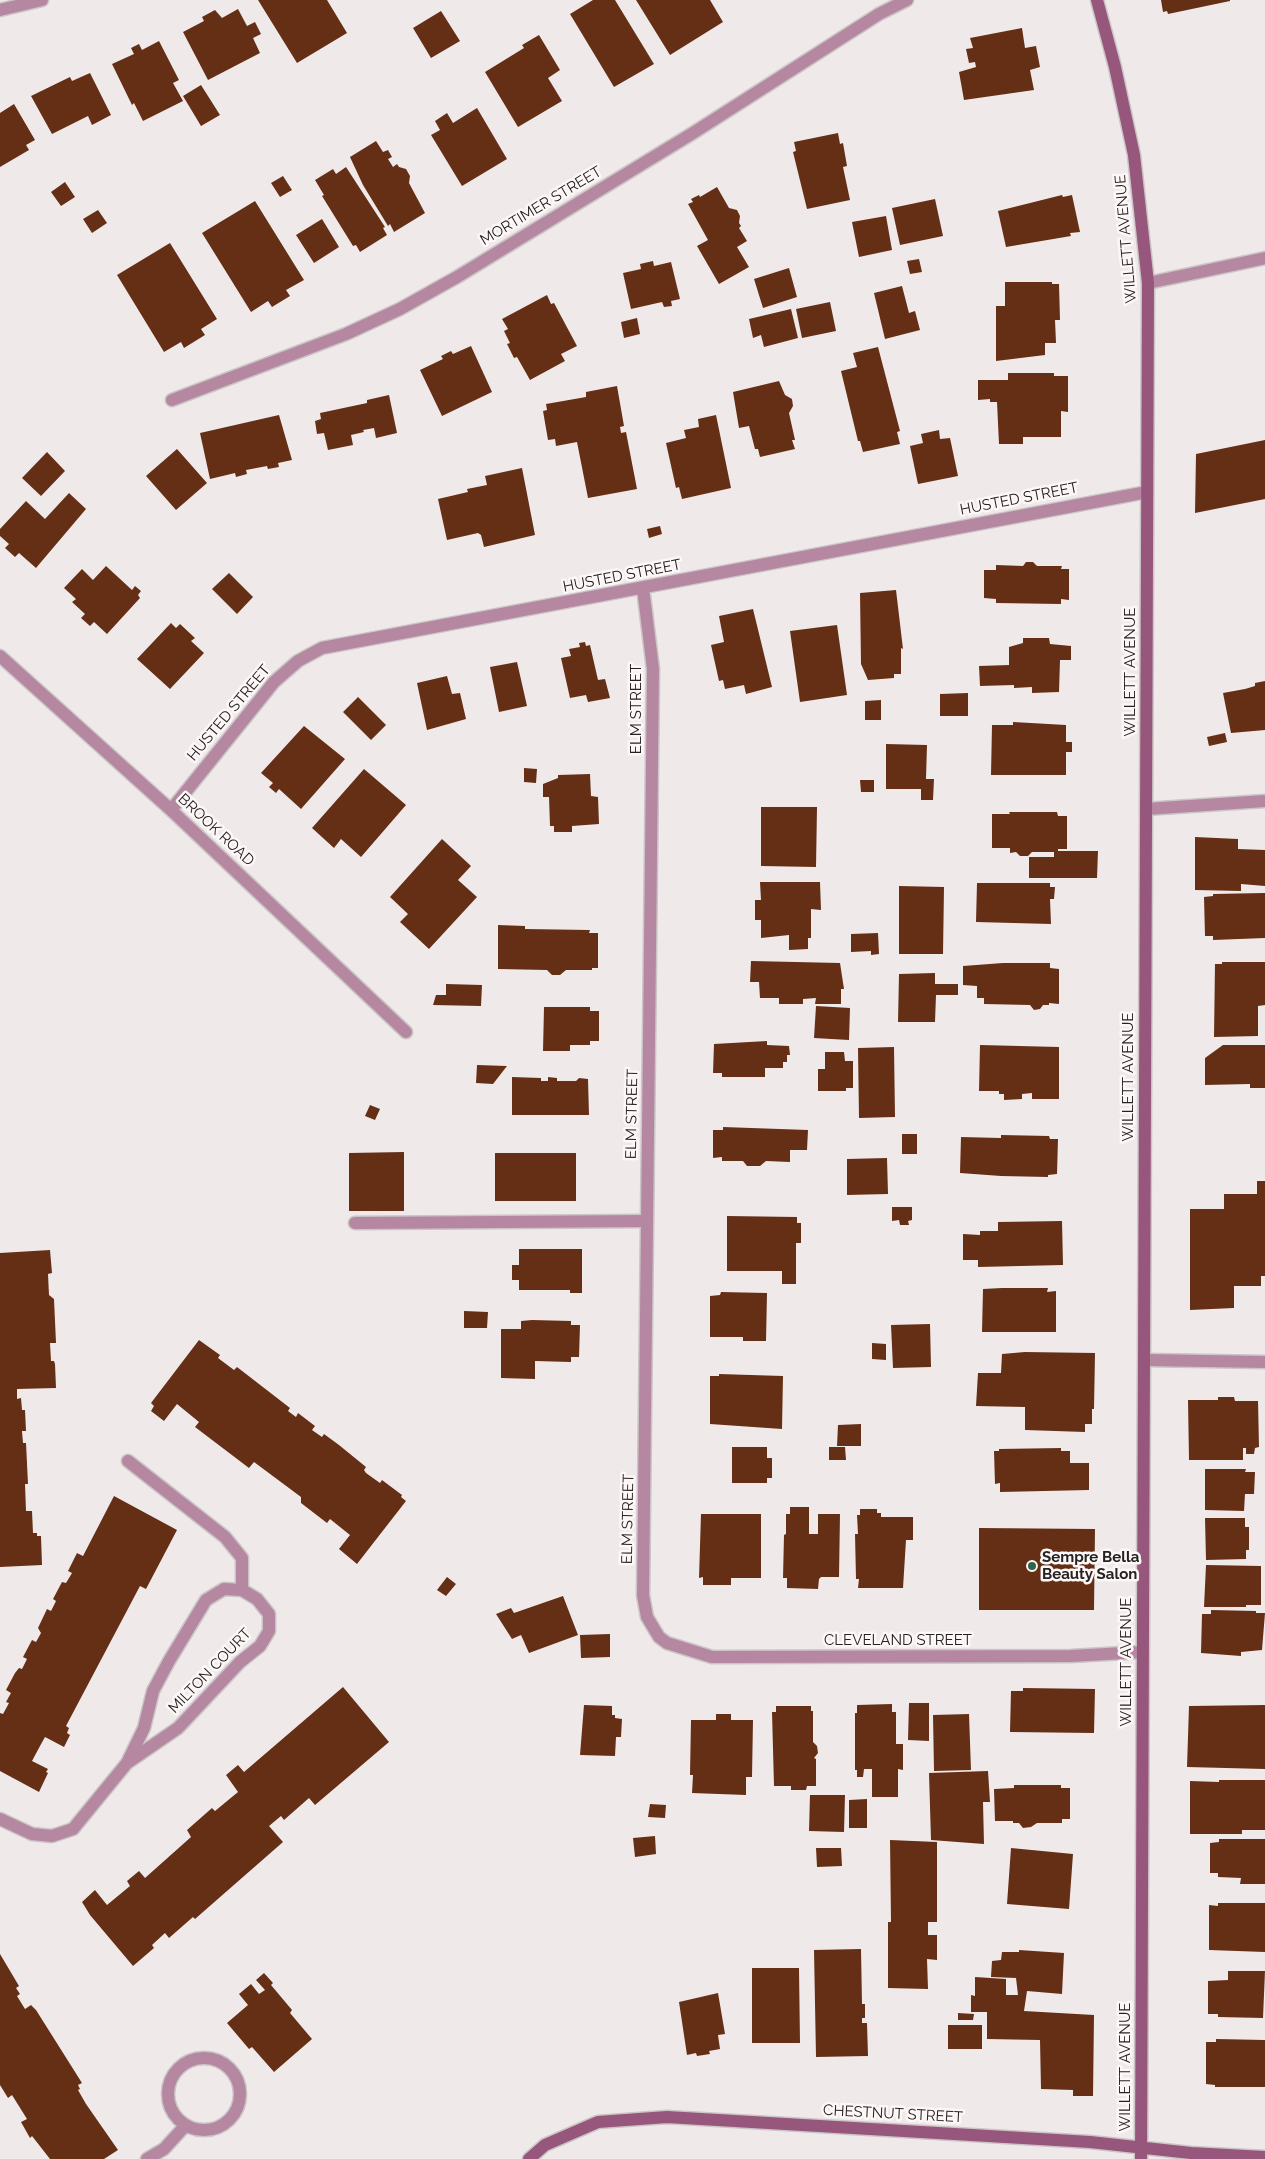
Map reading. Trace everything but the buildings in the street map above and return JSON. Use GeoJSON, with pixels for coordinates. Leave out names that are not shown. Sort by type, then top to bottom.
{"type":"FeatureCollection","features":[{"type":"Feature","properties":{"kind":"street"},"geometry":{"type":"LineString","coordinates":[[0,10],[42,0]]}},
{"type":"Feature","properties":{"kind":"street","name":"MORTIMER STREET"},"geometry":{"type":"LineString","coordinates":[[172,400],[346,334],[400,309],[465,272],[693,133],[879,14],[907,0]]}},
{"type":"Feature","properties":{"kind":"street","name":"WILLETT AVENUE"},"geometry":{"type":"LineString","coordinates":[[1097,0],[1115,67],[1134,155],[1148,283],[1146,1360],[1142,1652],[1141,2159]]}},
{"type":"Feature","properties":{"kind":"street"},"geometry":{"type":"LineString","coordinates":[[1148,283],[1265,258]]}},
{"type":"Feature","properties":{"kind":"street","name":"HUSTED STREET"},"geometry":{"type":"LineString","coordinates":[[171,810],[274,682],[298,661],[322,648],[1147,492]]}},
{"type":"Feature","properties":{"kind":"street","name":"ELM STREET"},"geometry":{"type":"LineString","coordinates":[[643,588],[654,669],[643,1595],[647,1618],[659,1637]]}},
{"type":"Feature","properties":{"kind":"street","name":"BROOK ROAD"},"geometry":{"type":"LineString","coordinates":[[0,656],[171,810],[406,1032]]}},
{"type":"Feature","properties":{"kind":"street"},"geometry":{"type":"LineString","coordinates":[[1146,809],[1265,801]]}},
{"type":"Feature","properties":{"kind":"street"},"geometry":{"type":"LineString","coordinates":[[355,1223],[648,1221]]}},
{"type":"Feature","properties":{"kind":"street"},"geometry":{"type":"LineString","coordinates":[[1146,1360],[1265,1362]]}},
{"type":"Feature","properties":{"kind":"street"},"geometry":{"type":"LineString","coordinates":[[128,1461],[225,1537],[242,1558],[242,1590]]}},
{"type":"Feature","properties":{"kind":"street","name":"MILTON COURT"},"geometry":{"type":"LineString","coordinates":[[0,1819],[32,1834],[52,1836],[73,1829],[127,1763],[144,1728],[153,1692],[169,1661],[206,1600],[224,1589],[242,1590],[257,1599],[269,1614],[269,1631],[260,1646],[240,1662],[178,1728],[127,1763]]}},
{"type":"Feature","properties":{"kind":"street","name":"CLEVELAND STREET"},"geometry":{"type":"LineString","coordinates":[[659,1637],[667,1643],[712,1657],[1071,1656],[1142,1652]]}},
{"type":"Feature","properties":{"kind":"street"},"geometry":{"type":"LineString","coordinates":[[197,2058],[222,2062],[232,2070],[241,2089],[241,2100],[234,2116],[226,2125],[218,2129],[197,2131],[185,2126],[175,2116],[169,2104],[169,2084],[172,2077],[185,2063],[197,2058]]}},
{"type":"Feature","properties":{"kind":"street","name":"CHESTNUT STREET"},"geometry":{"type":"LineString","coordinates":[[529,2159],[545,2145],[598,2122],[667,2117],[1141,2146],[1191,2153],[1265,2157]]}},
{"type":"Feature","properties":{"kind":"street"},"geometry":{"type":"LineString","coordinates":[[147,2159],[164,2149],[185,2126]]}},
{"type":"Feature","properties":{"kind":"place","name":"Sempre Bella Beauty Salon"},"geometry":{"type":"Point","coordinates":[1032,1566]}}]}
